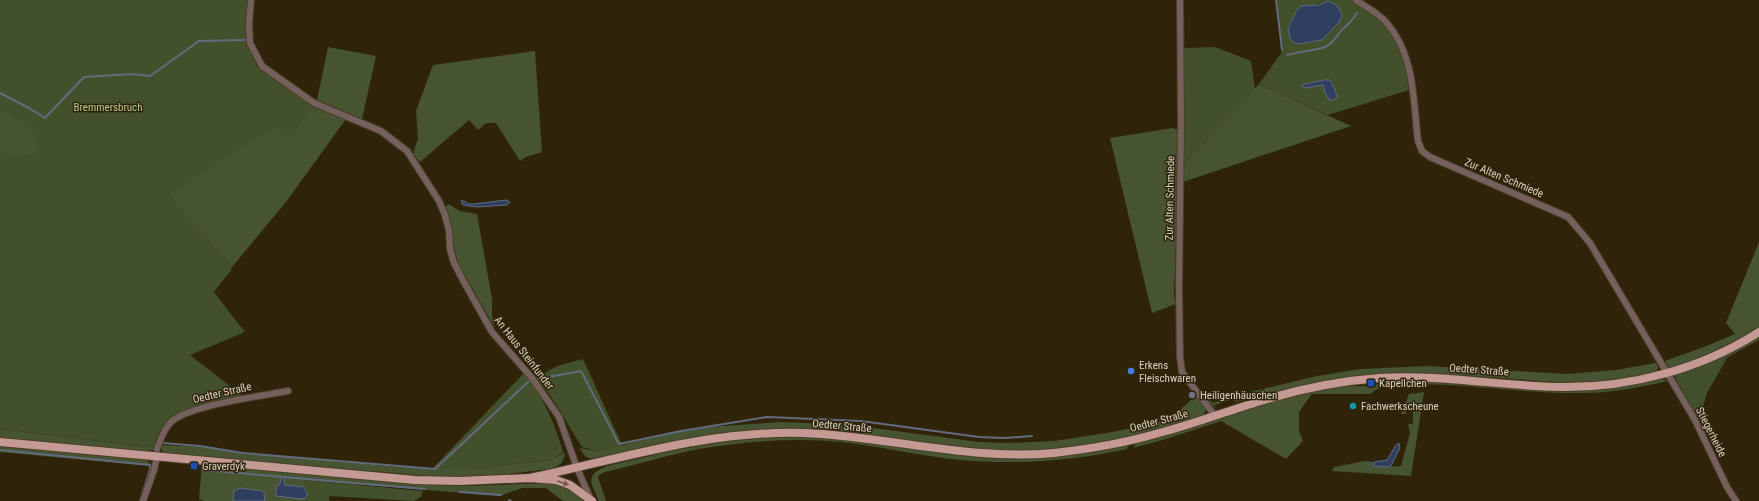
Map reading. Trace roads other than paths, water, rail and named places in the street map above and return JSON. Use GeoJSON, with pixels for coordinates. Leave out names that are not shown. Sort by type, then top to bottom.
{"type":"FeatureCollection","features":[{"type":"Feature","properties":{"kind":"main road","name":"Oedter Straße"},"geometry":{"type":"LineString","coordinates":[[577,468],[682,444],[728,437],[776,433],[825,434],[988,454],[1050,453],[1107,445],[1136,439],[1295,391],[1378,378],[1437,378],[1563,387],[1611,384],[1668,373],[1721,352],[1759,332]]}},
{"type":"Feature","properties":{"kind":"main road"},"geometry":{"type":"LineString","coordinates":[[0,442],[157,452],[416,480],[459,481],[530,478],[556,480],[570,485],[592,501]]}},
{"type":"Feature","properties":{"kind":"main road"},"geometry":{"type":"LineString","coordinates":[[530,478],[577,468]]}},
{"type":"Feature","properties":{"kind":"street","name":"An Haus Steinfunder"},"geometry":{"type":"LineString","coordinates":[[251,0],[249,24],[250,43],[262,66],[314,103],[381,131],[406,151],[439,201],[445,215],[452,256],[464,282],[492,332],[532,378],[559,417],[577,468],[592,501]]}},
{"type":"Feature","properties":{"kind":"street","name":"Zur Alten Schmiede"},"geometry":{"type":"LineString","coordinates":[[1180,0],[1180,358],[1182,372],[1215,416]]}},
{"type":"Feature","properties":{"kind":"street","name":"Zur Alten Schmiede"},"geometry":{"type":"LineString","coordinates":[[1356,0],[1385,21],[1401,42],[1410,71],[1418,141],[1422,151],[1430,158],[1568,217],[1590,243],[1668,373]]}},
{"type":"Feature","properties":{"kind":"street","name":"Stiegerheide"},"geometry":{"type":"LineString","coordinates":[[1668,373],[1695,420],[1727,486],[1736,501]]}},
{"type":"Feature","properties":{"kind":"street","name":"Oedter Straße"},"geometry":{"type":"LineString","coordinates":[[157,452],[171,422],[186,414],[204,407],[288,391]]}},
{"type":"Feature","properties":{"kind":"street"},"geometry":{"type":"LineString","coordinates":[[143,501],[154,470],[157,452]]}},
{"type":"Feature","properties":{"kind":"water"},"geometry":{"type":"Polygon","coordinates":[[[1328,1],[1335,4],[1340,10],[1342,15],[1340,21],[1322,40],[1299,44],[1294,43],[1290,39],[1288,28],[1297,10],[1301,6],[1319,5],[1328,1]]]}},
{"type":"Feature","properties":{"kind":"water"},"geometry":{"type":"Polygon","coordinates":[[[1330,80],[1335,90],[1337,97],[1334,100],[1330,100],[1325,93],[1323,85],[1305,88],[1301,85],[1330,80]]]}},
{"type":"Feature","properties":{"kind":"water"},"geometry":{"type":"Polygon","coordinates":[[[462,200],[469,204],[506,200],[510,202],[507,205],[477,207],[463,205],[462,200]]]}},
{"type":"Feature","properties":{"kind":"water"},"geometry":{"type":"Polygon","coordinates":[[[1399,443],[1400,448],[1391,466],[1373,466],[1374,462],[1387,460],[1396,445],[1399,443]]]}},
{"type":"Feature","properties":{"kind":"water"},"geometry":{"type":"Polygon","coordinates":[[[281,478],[284,478],[284,485],[304,487],[307,493],[306,498],[301,499],[276,496],[276,487],[280,484],[281,478]]]}},
{"type":"Feature","properties":{"kind":"water"},"geometry":{"type":"Polygon","coordinates":[[[240,488],[262,491],[264,493],[265,501],[233,501],[234,491],[240,488]]]}},
{"type":"Feature","properties":{"kind":"waterway"},"geometry":{"type":"LineString","coordinates":[[1276,0],[1282,50]]}},
{"type":"Feature","properties":{"kind":"waterway"},"geometry":{"type":"LineString","coordinates":[[1287,55],[1326,47],[1357,13]]}},
{"type":"Feature","properties":{"kind":"waterway"},"geometry":{"type":"LineString","coordinates":[[0,93],[45,118],[84,77],[132,74],[150,76],[199,41],[246,40]]}},
{"type":"Feature","properties":{"kind":"waterway"},"geometry":{"type":"LineString","coordinates":[[537,379],[581,371],[619,444],[681,431],[767,417],[861,421],[979,437],[1004,438],[1032,436]]}},
{"type":"Feature","properties":{"kind":"waterway"},"geometry":{"type":"LineString","coordinates":[[163,443],[200,446],[243,453],[435,469],[529,381]]}},
{"type":"Feature","properties":{"kind":"waterway"},"geometry":{"type":"LineString","coordinates":[[0,450],[150,465],[140,501]]}},
{"type":"Feature","properties":{"kind":"waterway"},"geometry":{"type":"LineString","coordinates":[[202,470],[425,489]]}},
{"type":"Feature","properties":{"kind":"waterway"},"geometry":{"type":"LineString","coordinates":[[460,492],[501,495]]}},
{"type":"Feature","properties":{"kind":"place","name":"Erkens Fleischwaren"},"geometry":{"type":"Point","coordinates":[1131,371]}},
{"type":"Feature","properties":{"kind":"place","name":"Kapellchen"},"geometry":{"type":"Point","coordinates":[1371,383]}},
{"type":"Feature","properties":{"kind":"place","name":"Heiligenhäuschen"},"geometry":{"type":"Point","coordinates":[1192,395]}},
{"type":"Feature","properties":{"kind":"place","name":"Fachwerkscheune"},"geometry":{"type":"Point","coordinates":[1353,406]}},
{"type":"Feature","properties":{"kind":"place","name":"Graverdyk"},"geometry":{"type":"Point","coordinates":[194,466]}},
{"type":"Feature","properties":{"kind":"park label","name":"Bremmersbruch"},"geometry":{"type":"Point","coordinates":[108,107]}}]}
